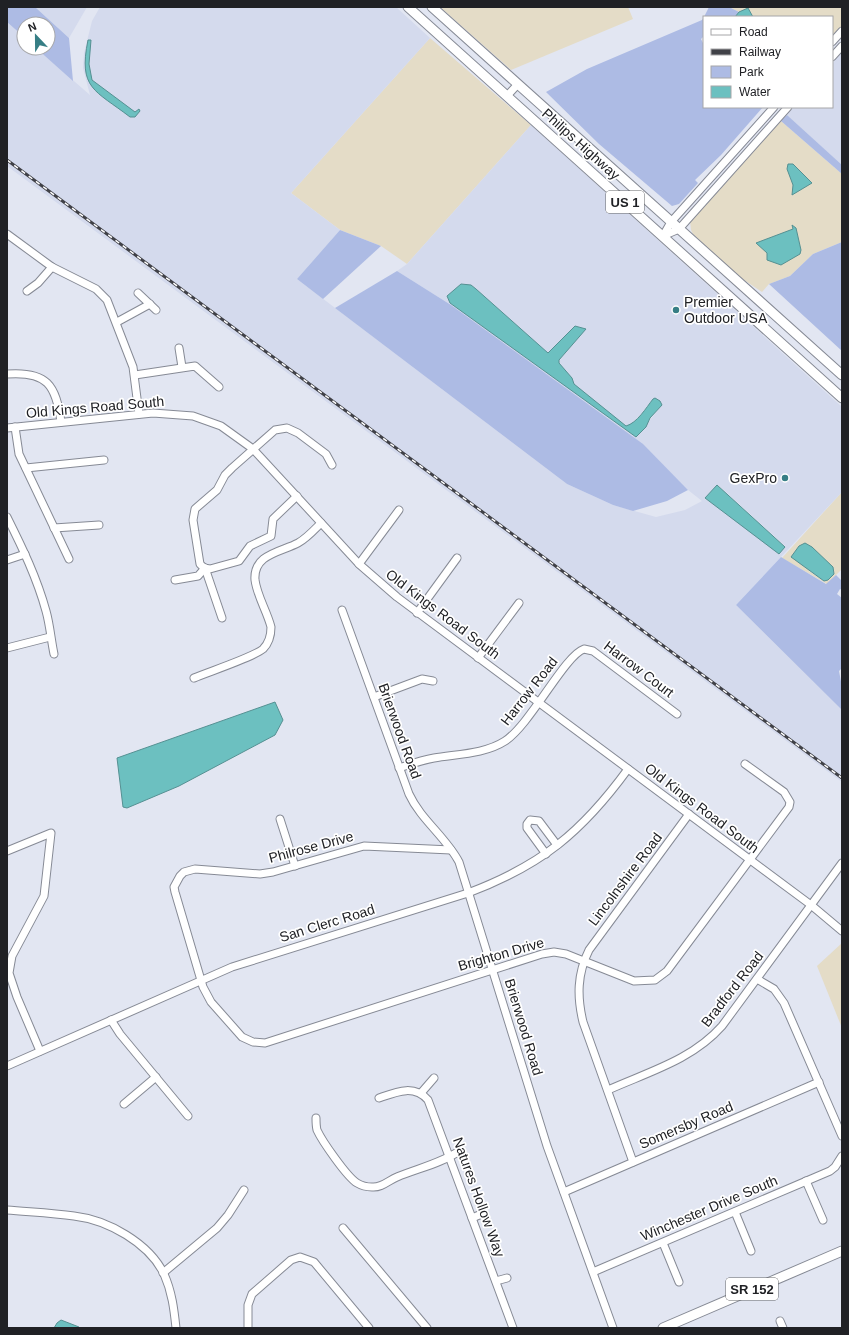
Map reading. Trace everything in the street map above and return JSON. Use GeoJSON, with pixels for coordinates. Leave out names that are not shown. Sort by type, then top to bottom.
{"type":"FeatureCollection","features":[{"type":"Feature","properties":{"kind":"main road","name":"Philips Highway"},"geometry":{"type":"LineString","coordinates":[[408,7],[842,398]]}},
{"type":"Feature","properties":{"kind":"main road"},"geometry":{"type":"LineString","coordinates":[[419,17],[428,7]]}},
{"type":"Feature","properties":{"kind":"main road","name":"Philips Highway"},"geometry":{"type":"LineString","coordinates":[[432,7],[842,375]]}},
{"type":"Feature","properties":{"kind":"main road"},"geometry":{"type":"LineString","coordinates":[[742,308],[753,296]]}},
{"type":"Feature","properties":{"kind":"main road","name":"SR 152"},"geometry":{"type":"LineString","coordinates":[[663,1328],[842,1251]]}},
{"type":"Feature","properties":{"kind":"street"},"geometry":{"type":"LineString","coordinates":[[833,41],[842,31]]}},
{"type":"Feature","properties":{"kind":"street"},"geometry":{"type":"LineString","coordinates":[[833,56],[842,46]]}},
{"type":"Feature","properties":{"kind":"street"},"geometry":{"type":"LineString","coordinates":[[507,96],[518,84]]}},
{"type":"Feature","properties":{"kind":"street"},"geometry":{"type":"LineString","coordinates":[[663,236],[671,222],[773,108]]}},
{"type":"Feature","properties":{"kind":"street"},"geometry":{"type":"LineString","coordinates":[[663,236],[679,229],[787,108]]}},
{"type":"Feature","properties":{"kind":"street"},"geometry":{"type":"LineString","coordinates":[[7,234],[52,266],[90,285],[102,294],[111,307],[117,322],[134,375],[139,414]]}},
{"type":"Feature","properties":{"kind":"street"},"geometry":{"type":"LineString","coordinates":[[27,291],[38,284],[52,266]]}},
{"type":"Feature","properties":{"kind":"street"},"geometry":{"type":"LineString","coordinates":[[138,293],[156,310]]}},
{"type":"Feature","properties":{"kind":"street"},"geometry":{"type":"LineString","coordinates":[[117,322],[150,304]]}},
{"type":"Feature","properties":{"kind":"street"},"geometry":{"type":"LineString","coordinates":[[179,348],[182,367]]}},
{"type":"Feature","properties":{"kind":"street"},"geometry":{"type":"LineString","coordinates":[[134,375],[195,366],[219,387]]}},
{"type":"Feature","properties":{"kind":"street"},"geometry":{"type":"LineString","coordinates":[[7,374],[30,374],[46,382],[52,388],[58,401],[61,422]]}},
{"type":"Feature","properties":{"kind":"street","name":"Old Kings Road South"},"geometry":{"type":"LineString","coordinates":[[7,428],[165,412],[193,416],[226,429],[253,449],[375,580],[417,613],[812,905],[842,930]]}},
{"type":"Feature","properties":{"kind":"street"},"geometry":{"type":"LineString","coordinates":[[15,427],[19,454],[69,559]]}},
{"type":"Feature","properties":{"kind":"street"},"geometry":{"type":"LineString","coordinates":[[297,496],[273,519],[272,532],[269,538],[250,546],[239,561],[210,569],[205,568],[200,564],[193,516],[195,509],[217,490],[228,472],[275,430],[287,428],[298,433],[326,454],[332,465]]}},
{"type":"Feature","properties":{"kind":"street"},"geometry":{"type":"LineString","coordinates":[[26,468],[104,460]]}},
{"type":"Feature","properties":{"kind":"street"},"geometry":{"type":"LineString","coordinates":[[359,564],[399,510]]}},
{"type":"Feature","properties":{"kind":"street"},"geometry":{"type":"LineString","coordinates":[[7,517],[25,554],[46,612],[54,654]]}},
{"type":"Feature","properties":{"kind":"street"},"geometry":{"type":"LineString","coordinates":[[194,678],[258,652],[267,643],[271,634],[271,626],[257,586],[256,577],[258,565],[270,554],[304,538],[321,522]]}},
{"type":"Feature","properties":{"kind":"street"},"geometry":{"type":"LineString","coordinates":[[54,528],[99,525]]}},
{"type":"Feature","properties":{"kind":"street"},"geometry":{"type":"LineString","coordinates":[[7,560],[25,554]]}},
{"type":"Feature","properties":{"kind":"street"},"geometry":{"type":"LineString","coordinates":[[417,613],[457,558]]}},
{"type":"Feature","properties":{"kind":"street"},"geometry":{"type":"LineString","coordinates":[[175,580],[198,576],[205,568]]}},
{"type":"Feature","properties":{"kind":"street"},"geometry":{"type":"LineString","coordinates":[[205,568],[222,618]]}},
{"type":"Feature","properties":{"kind":"street"},"geometry":{"type":"LineString","coordinates":[[478,658],[519,603]]}},
{"type":"Feature","properties":{"kind":"street","name":"Brierwood Road"},"geometry":{"type":"LineString","coordinates":[[342,610],[399,768],[414,804],[422,817],[452,850],[459,862],[547,1146],[613,1328]]}},
{"type":"Feature","properties":{"kind":"street"},"geometry":{"type":"LineString","coordinates":[[7,648],[50,637]]}},
{"type":"Feature","properties":{"kind":"street","name":"Harrow Road"},"geometry":{"type":"LineString","coordinates":[[399,768],[422,761],[467,754],[496,746],[506,740],[518,729],[575,655],[584,650]]}},
{"type":"Feature","properties":{"kind":"street","name":"Harrow Court"},"geometry":{"type":"LineString","coordinates":[[584,650],[593,651],[677,714]]}},
{"type":"Feature","properties":{"kind":"street"},"geometry":{"type":"LineString","coordinates":[[374,696],[422,679],[432,681]]}},
{"type":"Feature","properties":{"kind":"street","name":"Brighton Drive"},"geometry":{"type":"LineString","coordinates":[[180,876],[174,887],[174,892],[201,979],[211,1002],[235,1031],[242,1037],[253,1042],[265,1043],[492,969],[534,956],[554,952],[566,954],[634,982],[647,982],[662,976],[667,971],[789,807],[790,802],[784,792],[745,764]]}},
{"type":"Feature","properties":{"kind":"street","name":"San Clerc Road"},"geometry":{"type":"LineString","coordinates":[[7,1066],[201,979],[232,967],[468,893],[518,872],[546,854],[579,828],[597,810],[628,769]]}},
{"type":"Feature","properties":{"kind":"street","name":"Lincolnshire Road"},"geometry":{"type":"LineString","coordinates":[[583,961],[589,950],[689,814]]}},
{"type":"Feature","properties":{"kind":"street"},"geometry":{"type":"LineString","coordinates":[[280,818],[295,866]]}},
{"type":"Feature","properties":{"kind":"street"},"geometry":{"type":"LineString","coordinates":[[546,854],[527,828],[527,824],[530,820],[539,821],[557,845]]}},
{"type":"Feature","properties":{"kind":"street"},"geometry":{"type":"LineString","coordinates":[[7,851],[51,833],[44,896],[10,955],[9,973],[11,983],[40,1051]]}},
{"type":"Feature","properties":{"kind":"street","name":"Philrose Drive"},"geometry":{"type":"LineString","coordinates":[[180,876],[184,872],[195,869],[260,874],[273,872],[364,846],[452,850]]}},
{"type":"Feature","properties":{"kind":"street","name":"Bradford Road"},"geometry":{"type":"LineString","coordinates":[[608,1090],[685,1056],[697,1049],[722,1026],[842,863]]}},
{"type":"Feature","properties":{"kind":"street"},"geometry":{"type":"LineString","coordinates":[[583,961],[579,979],[580,1012],[634,1162]]}},
{"type":"Feature","properties":{"kind":"street"},"geometry":{"type":"LineString","coordinates":[[757,979],[774,989],[784,1003],[842,1136]]}},
{"type":"Feature","properties":{"kind":"street"},"geometry":{"type":"LineString","coordinates":[[111,1020],[120,1034],[188,1116]]}},
{"type":"Feature","properties":{"kind":"street"},"geometry":{"type":"LineString","coordinates":[[124,1104],[156,1078]]}},
{"type":"Feature","properties":{"kind":"street"},"geometry":{"type":"LineString","coordinates":[[379,1098],[405,1090],[421,1093],[434,1078]]}},
{"type":"Feature","properties":{"kind":"street","name":"Somersby Road"},"geometry":{"type":"LineString","coordinates":[[564,1192],[819,1082]]}},
{"type":"Feature","properties":{"kind":"street","name":"Natures Hollow Way"},"geometry":{"type":"LineString","coordinates":[[421,1093],[430,1104],[513,1328]]}},
{"type":"Feature","properties":{"kind":"street"},"geometry":{"type":"LineString","coordinates":[[316,1118],[317,1129],[330,1150],[351,1178],[364,1186],[374,1188],[383,1185],[395,1178],[450,1158],[461,1150]]}},
{"type":"Feature","properties":{"kind":"street","name":"Winchester Drive South"},"geometry":{"type":"LineString","coordinates":[[593,1272],[806,1181],[835,1167],[842,1156]]}},
{"type":"Feature","properties":{"kind":"street"},"geometry":{"type":"LineString","coordinates":[[806,1181],[823,1220]]}},
{"type":"Feature","properties":{"kind":"street"},"geometry":{"type":"LineString","coordinates":[[164,1273],[217,1228],[228,1215],[244,1190]]}},
{"type":"Feature","properties":{"kind":"street"},"geometry":{"type":"LineString","coordinates":[[7,1210],[75,1216],[105,1224],[132,1240],[146,1251],[164,1273],[174,1305],[176,1328]]}},
{"type":"Feature","properties":{"kind":"street"},"geometry":{"type":"LineString","coordinates":[[734,1212],[752,1251]]}},
{"type":"Feature","properties":{"kind":"street"},"geometry":{"type":"LineString","coordinates":[[472,1218],[484,1213]]}},
{"type":"Feature","properties":{"kind":"street"},"geometry":{"type":"LineString","coordinates":[[343,1228],[427,1328]]}},
{"type":"Feature","properties":{"kind":"street"},"geometry":{"type":"LineString","coordinates":[[662,1243],[679,1282]]}},
{"type":"Feature","properties":{"kind":"street"},"geometry":{"type":"LineString","coordinates":[[248,1328],[248,1305],[252,1294],[292,1260],[305,1258],[314,1262],[369,1328]]}},
{"type":"Feature","properties":{"kind":"street"},"geometry":{"type":"LineString","coordinates":[[496,1281],[507,1278]]}},
{"type":"Feature","properties":{"kind":"street"},"geometry":{"type":"LineString","coordinates":[[780,1321],[783,1328]]}},
{"type":"Feature","properties":{"kind":"shaded area"},"geometry":{"type":"Polygon","coordinates":[[[35,7],[87,7],[69,38],[56,26],[56,16],[45,16],[35,7]]]}},
{"type":"Feature","properties":{"kind":"shaded area"},"geometry":{"type":"Polygon","coordinates":[[[100,7],[396,7],[430,38],[291,193],[340,230],[297,279],[567,484],[613,505],[656,517],[685,510],[702,501],[688,490],[642,444],[451,305],[397,271],[407,264],[531,125],[842,407],[842,492],[736,605],[842,710],[842,782],[7,166],[7,22],[16,30],[16,56],[45,56],[90,95],[83,68],[84,53],[92,21],[100,7]],[[476,289],[447,296],[636,437],[662,405],[653,399],[630,425],[626,426],[573,384],[572,378],[559,363],[559,361],[585,329],[575,326],[548,353],[476,289]],[[718,485],[705,499],[785,547],[718,485]]]}},
{"type":"Feature","properties":{"kind":"shaded area"},"geometry":{"type":"Polygon","coordinates":[[[440,7],[628,7],[633,19],[511,70],[440,7]]]}},
{"type":"Feature","properties":{"kind":"shaded area"},"geometry":{"type":"Polygon","coordinates":[[[729,7],[842,7],[842,26],[833,36],[833,16],[752,16],[748,8],[739,12],[729,7]]]}},
{"type":"Feature","properties":{"kind":"shaded area"},"geometry":{"type":"Polygon","coordinates":[[[430,38],[531,125],[407,264],[381,246],[340,230],[291,193],[430,38]]]}},
{"type":"Feature","properties":{"kind":"shaded area"},"geometry":{"type":"Polygon","coordinates":[[[842,53],[842,165],[787,115],[793,108],[833,108],[833,63],[842,53]]]}},
{"type":"Feature","properties":{"kind":"shaded area"},"geometry":{"type":"Polygon","coordinates":[[[781,121],[842,174],[842,242],[813,254],[790,276],[769,284],[762,292],[732,272],[693,234],[690,221],[781,121]]]}},
{"type":"Feature","properties":{"kind":"shaded area"},"geometry":{"type":"Polygon","coordinates":[[[842,492],[842,569],[827,584],[782,558],[842,492]],[[812,549],[809,571],[824,581],[828,580],[833,567],[812,549]]]}},
{"type":"Feature","properties":{"kind":"shaded area"},"geometry":{"type":"Polygon","coordinates":[[[842,943],[842,1028],[817,966],[842,943]]]}},
{"type":"Feature","properties":{"kind":"green space"},"geometry":{"type":"Polygon","coordinates":[[[7,7],[35,7],[45,16],[16,16],[16,30],[7,22],[7,7]]]}},
{"type":"Feature","properties":{"kind":"green space"},"geometry":{"type":"Polygon","coordinates":[[[709,7],[729,7],[739,12],[736,16],[704,16],[709,7]]]}},
{"type":"Feature","properties":{"kind":"green space"},"geometry":{"type":"Polygon","coordinates":[[[703,18],[703,37],[701,39],[703,43],[703,108],[762,108],[721,155],[695,180],[698,183],[679,204],[672,206],[599,144],[546,92],[587,69],[703,18]]]}},
{"type":"Feature","properties":{"kind":"green space"},"geometry":{"type":"Polygon","coordinates":[[[56,26],[69,38],[73,81],[45,56],[56,56],[56,26]]]}},
{"type":"Feature","properties":{"kind":"green space"},"geometry":{"type":"Polygon","coordinates":[[[787,115],[842,165],[842,174],[781,121],[787,115]]]}},
{"type":"Feature","properties":{"kind":"green space"},"geometry":{"type":"Polygon","coordinates":[[[340,230],[381,246],[323,299],[297,279],[340,230]]]}},
{"type":"Feature","properties":{"kind":"green space"},"geometry":{"type":"Polygon","coordinates":[[[842,242],[842,351],[769,284],[790,276],[813,254],[842,242]]]}},
{"type":"Feature","properties":{"kind":"green space"},"geometry":{"type":"Polygon","coordinates":[[[397,271],[451,305],[643,444],[688,490],[667,501],[633,511],[613,505],[567,484],[335,308],[397,271]]]}},
{"type":"Feature","properties":{"kind":"green space"},"geometry":{"type":"Polygon","coordinates":[[[781,557],[826,584],[836,575],[842,581],[842,590],[840,589],[837,594],[842,598],[842,668],[839,671],[842,687],[842,710],[736,605],[781,557]]]}},
{"type":"Feature","properties":{"kind":"water"},"geometry":{"type":"Polygon","coordinates":[[[748,8],[752,16],[736,16],[739,12],[748,8]]]}},
{"type":"Feature","properties":{"kind":"water"},"geometry":{"type":"Polygon","coordinates":[[[88,40],[91,40],[89,64],[92,80],[135,112],[139,109],[140,111],[135,117],[130,117],[92,87],[85,69],[85,56],[88,40]]]}},
{"type":"Feature","properties":{"kind":"water"},"geometry":{"type":"Polygon","coordinates":[[[788,164],[793,164],[812,183],[792,195],[793,185],[787,169],[788,164]]]}},
{"type":"Feature","properties":{"kind":"water"},"geometry":{"type":"Polygon","coordinates":[[[792,225],[796,228],[801,250],[800,254],[781,265],[767,260],[767,253],[756,243],[793,229],[792,225]]]}},
{"type":"Feature","properties":{"kind":"water"},"geometry":{"type":"Polygon","coordinates":[[[461,284],[471,285],[548,353],[575,326],[586,329],[559,360],[559,363],[572,378],[574,384],[626,426],[638,419],[653,399],[655,398],[660,401],[662,405],[650,418],[646,427],[636,437],[450,303],[447,296],[461,284]]]}},
{"type":"Feature","properties":{"kind":"water"},"geometry":{"type":"Polygon","coordinates":[[[717,485],[785,547],[779,554],[705,498],[717,485]]]}},
{"type":"Feature","properties":{"kind":"water"},"geometry":{"type":"Polygon","coordinates":[[[805,543],[812,547],[833,567],[834,574],[828,580],[824,581],[791,557],[799,546],[805,543]]]}},
{"type":"Feature","properties":{"kind":"water"},"geometry":{"type":"Polygon","coordinates":[[[275,702],[283,720],[275,735],[179,786],[127,808],[123,807],[117,758],[275,702]]]}},
{"type":"Feature","properties":{"kind":"water"},"geometry":{"type":"Polygon","coordinates":[[[61,1320],[79,1327],[79,1328],[54,1328],[61,1320]]]}},
{"type":"Feature","properties":{"kind":"railway"},"geometry":{"type":"LineString","coordinates":[[7,160],[842,778]]}},
{"type":"Feature","properties":{"kind":"place","name":"Premier Outdoor USA"},"geometry":{"type":"Point","coordinates":[676,310]}},
{"type":"Feature","properties":{"kind":"place","name":"GexPro"},"geometry":{"type":"Point","coordinates":[785,478]}}]}
